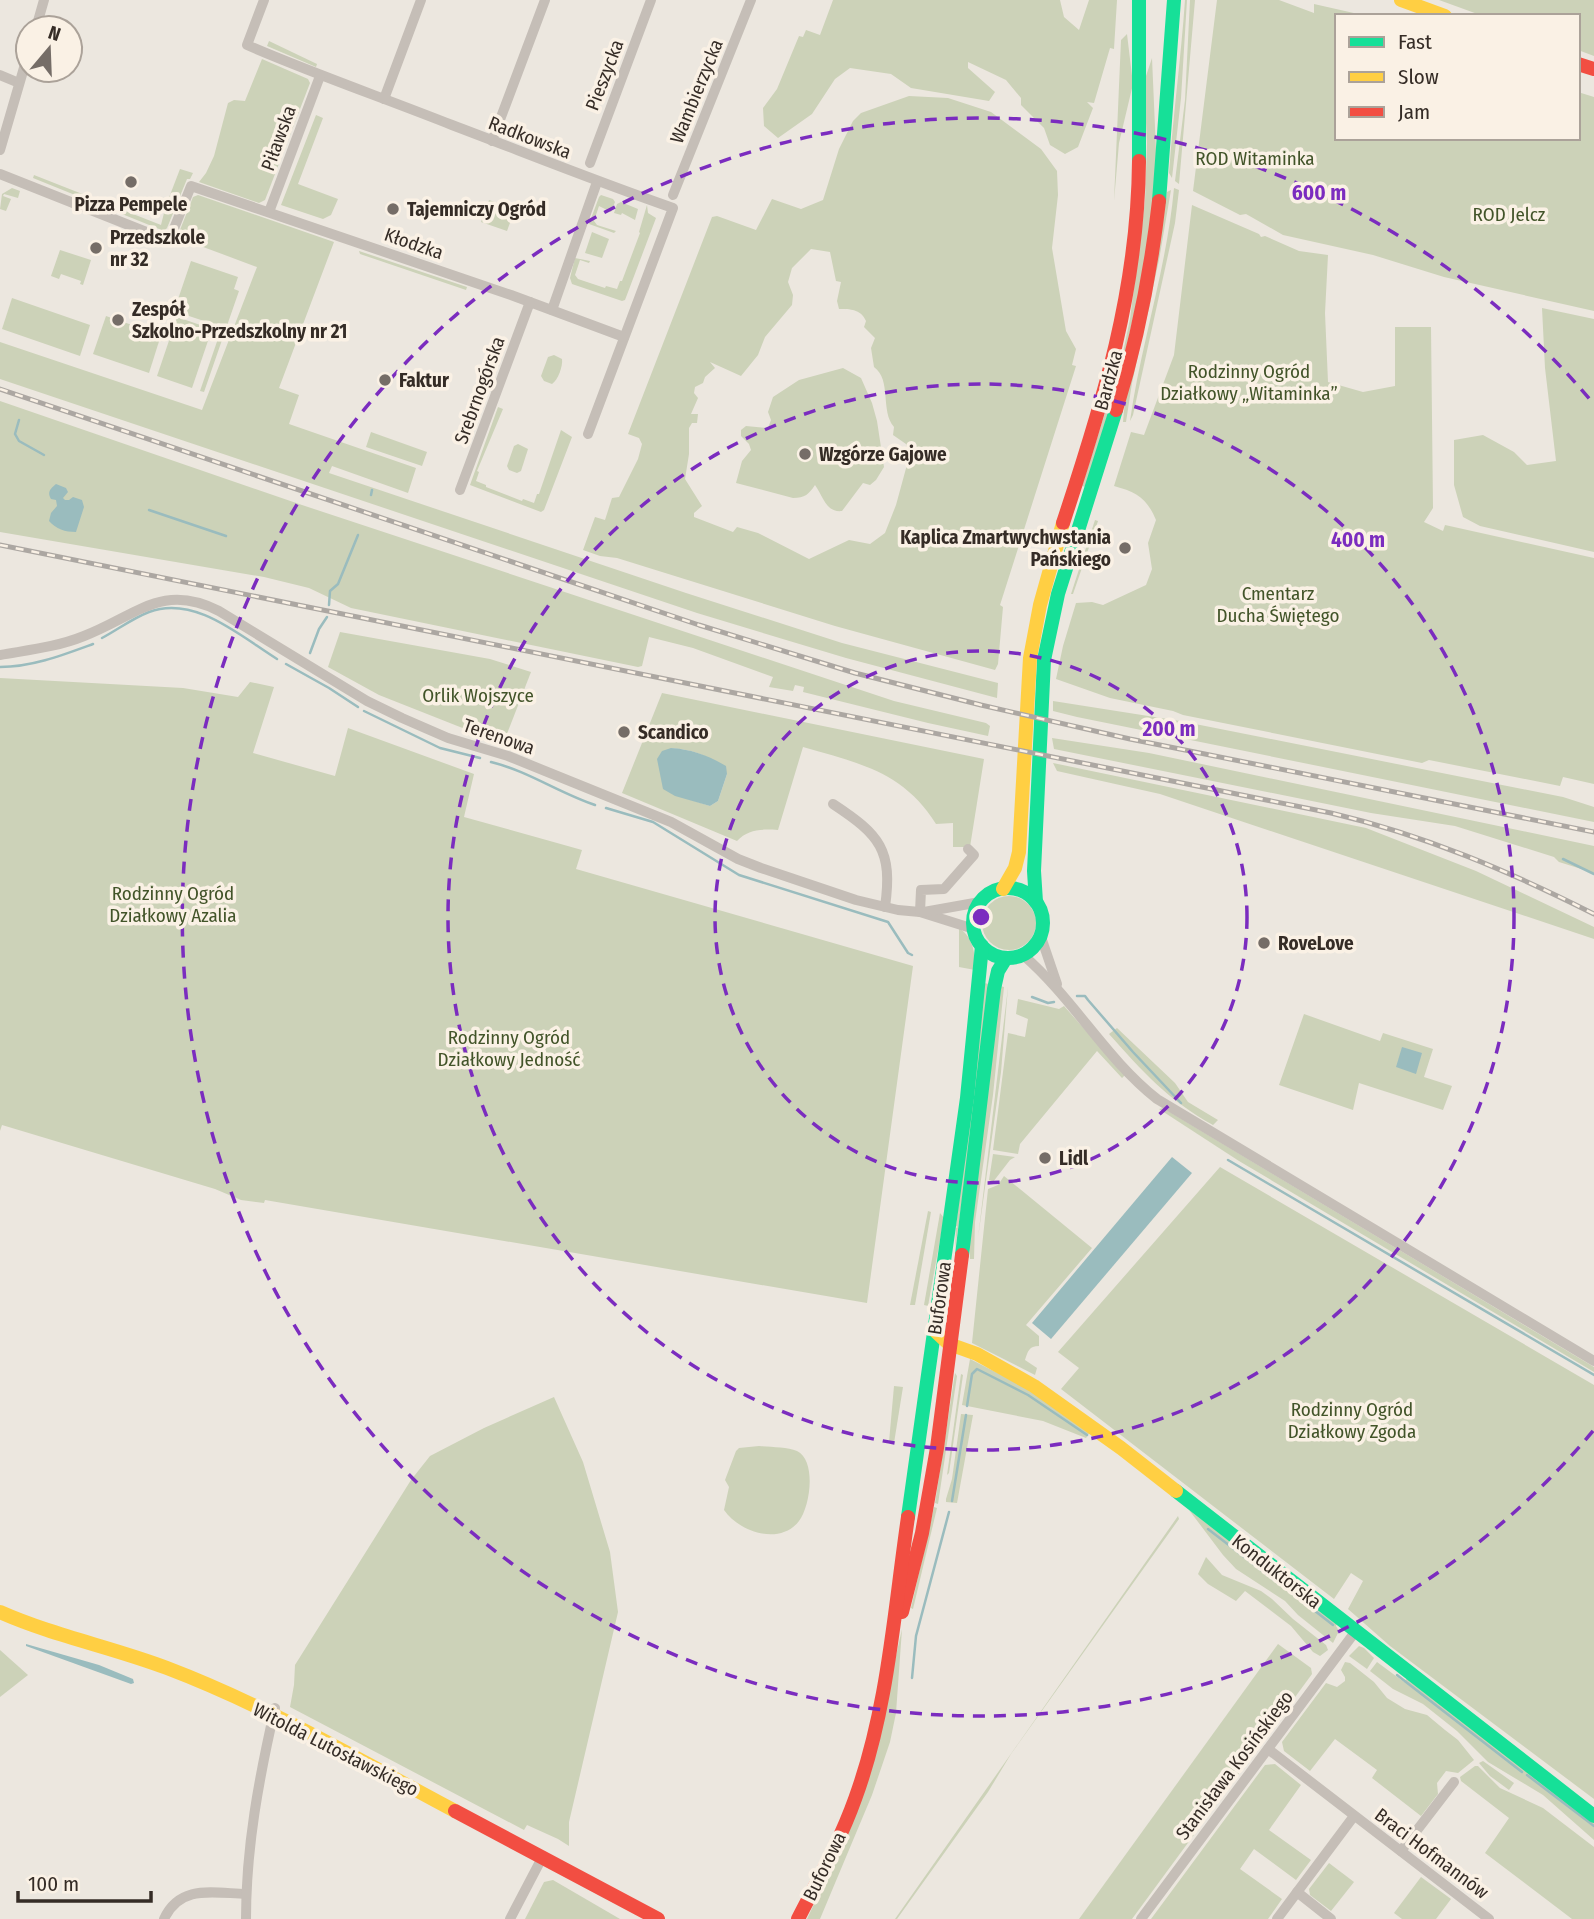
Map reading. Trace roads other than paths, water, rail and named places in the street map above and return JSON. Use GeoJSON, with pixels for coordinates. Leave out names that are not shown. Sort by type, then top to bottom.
{"type":"FeatureCollection","features":[{"type":"Feature","properties":{"kind":"main road","name":"Bardzka"},"geometry":{"type":"LineString","coordinates":[[1003,889],[1015,868],[1019,852],[1030,657],[1040,605],[1107,387],[1126,309],[1140,196],[1137,41],[1139,0]]}},
{"type":"Feature","properties":{"kind":"main road","name":"Bardzka"},"geometry":{"type":"LineString","coordinates":[[1037,902],[1034,871],[1044,660],[1058,594],[1126,378],[1152,262],[1162,182],[1174,0]]}},
{"type":"Feature","properties":{"kind":"main road"},"geometry":{"type":"LineString","coordinates":[[1401,0],[1440,14]]}},
{"type":"Feature","properties":{"kind":"main road"},"geometry":{"type":"LineString","coordinates":[[1003,889],[1014,889],[1025,892],[1037,902],[1043,918],[1041,937],[1036,945],[1023,955],[1006,958],[996,956],[982,946],[974,929],[974,918],[980,902],[987,895],[1003,889]]}},
{"type":"Feature","properties":{"kind":"main road","name":"Buforowa"},"geometry":{"type":"LineString","coordinates":[[798,1919],[852,1808],[874,1736],[891,1650],[967,1098],[982,946]]}},
{"type":"Feature","properties":{"kind":"main road","name":"Buforowa"},"geometry":{"type":"LineString","coordinates":[[891,1650],[913,1574],[928,1502],[981,1110],[995,980],[1006,958]]}},
{"type":"Feature","properties":{"kind":"main road","name":"Konduktorska"},"geometry":{"type":"LineString","coordinates":[[934,1329],[949,1344],[977,1354],[1020,1377],[1127,1452],[1594,1816]]}},
{"type":"Feature","properties":{"kind":"main road"},"geometry":{"type":"LineString","coordinates":[[931,1353],[949,1344]]}},
{"type":"Feature","properties":{"kind":"main road","name":"Witolda Lutosławskiego"},"geometry":{"type":"LineString","coordinates":[[0,1612],[36,1628],[167,1668],[275,1712],[658,1919]]}},
{"type":"Feature","properties":{"kind":"street","name":"Radkowska"},"geometry":{"type":"LineString","coordinates":[[264,0],[247,45],[320,76],[597,182],[673,208],[624,337]]}},
{"type":"Feature","properties":{"kind":"street"},"geometry":{"type":"LineString","coordinates":[[384,99],[421,0]]}},
{"type":"Feature","properties":{"kind":"street"},"geometry":{"type":"LineString","coordinates":[[492,141],[545,0]]}},
{"type":"Feature","properties":{"kind":"street","name":"Pieszycka"},"geometry":{"type":"LineString","coordinates":[[590,163],[652,0]]}},
{"type":"Feature","properties":{"kind":"street","name":"Wambierzycka"},"geometry":{"type":"LineString","coordinates":[[673,195],[751,0]]}},
{"type":"Feature","properties":{"kind":"street","name":"Piławska"},"geometry":{"type":"LineString","coordinates":[[269,212],[320,76]]}},
{"type":"Feature","properties":{"kind":"street"},"geometry":{"type":"LineString","coordinates":[[0,150],[19,84]]}},
{"type":"Feature","properties":{"kind":"street","name":"Kłodzka"},"geometry":{"type":"LineString","coordinates":[[0,174],[169,241],[191,186],[624,337]]}},
{"type":"Feature","properties":{"kind":"street"},"geometry":{"type":"LineString","coordinates":[[552,310],[597,182]]}},
{"type":"Feature","properties":{"kind":"street","name":"Srebrnogórska"},"geometry":{"type":"LineString","coordinates":[[460,490],[530,302]]}},
{"type":"Feature","properties":{"kind":"street"},"geometry":{"type":"LineString","coordinates":[[588,434],[624,337]]}},
{"type":"Feature","properties":{"kind":"street","name":"Terenowa"},"geometry":{"type":"LineString","coordinates":[[0,654],[43,648],[84,636],[163,600],[194,600],[219,611],[372,703],[448,738],[508,757],[660,817],[761,869],[885,907],[920,912],[974,929]]}},
{"type":"Feature","properties":{"kind":"street"},"geometry":{"type":"LineString","coordinates":[[834,804],[875,836],[884,851],[887,874],[885,907]]}},
{"type":"Feature","properties":{"kind":"street"},"geometry":{"type":"LineString","coordinates":[[920,912],[921,890],[944,889],[974,855],[968,849]]}},
{"type":"Feature","properties":{"kind":"street","name":"Terenowa"},"geometry":{"type":"LineString","coordinates":[[920,912],[980,902]]}},
{"type":"Feature","properties":{"kind":"street"},"geometry":{"type":"LineString","coordinates":[[1041,937],[1058,988]]}},
{"type":"Feature","properties":{"kind":"street"},"geometry":{"type":"LineString","coordinates":[[1023,955],[1058,988],[1099,1041],[1136,1081],[1157,1099],[1594,1361]]}},
{"type":"Feature","properties":{"kind":"street","name":"Stanisława Kosińskiego"},"geometry":{"type":"LineString","coordinates":[[1141,1919],[1355,1632]]}},
{"type":"Feature","properties":{"kind":"street"},"geometry":{"type":"LineString","coordinates":[[246,1919],[254,1809],[275,1712]]}},
{"type":"Feature","properties":{"kind":"street","name":"Braci Hofmannów"},"geometry":{"type":"LineString","coordinates":[[1268,1749],[1489,1919]]}},
{"type":"Feature","properties":{"kind":"street"},"geometry":{"type":"LineString","coordinates":[[1401,1851],[1454,1782]]}},
{"type":"Feature","properties":{"kind":"street"},"geometry":{"type":"LineString","coordinates":[[1277,1919],[1354,1816]]}},
{"type":"Feature","properties":{"kind":"street"},"geometry":{"type":"LineString","coordinates":[[510,1919],[542,1856]]}},
{"type":"Feature","properties":{"kind":"street"},"geometry":{"type":"LineString","coordinates":[[1297,1892],[1331,1919]]}},
{"type":"Feature","properties":{"kind":"street"},"geometry":{"type":"LineString","coordinates":[[164,1919],[175,1901],[193,1893],[246,1894]]}},
{"type":"Feature","properties":{"kind":"water"},"geometry":{"type":"Polygon","coordinates":[[[56,484],[66,488],[68,492],[63,498],[65,500],[73,497],[82,500],[84,507],[76,532],[61,530],[49,521],[57,506],[56,500],[51,499],[49,494],[56,484]]]}},
{"type":"Feature","properties":{"kind":"water"},"geometry":{"type":"Polygon","coordinates":[[[671,748],[700,754],[726,766],[727,774],[718,801],[710,806],[675,796],[663,789],[657,759],[662,751],[671,748]]]}},
{"type":"Feature","properties":{"kind":"water"},"geometry":{"type":"Polygon","coordinates":[[[1402,1047],[1422,1053],[1416,1074],[1396,1067],[1402,1047]]]}},
{"type":"Feature","properties":{"kind":"water"},"geometry":{"type":"Polygon","coordinates":[[[1172,1157],[1192,1173],[1051,1339],[1032,1323],[1172,1157]]]}},
{"type":"Feature","properties":{"kind":"water"},"geometry":{"type":"Polygon","coordinates":[[[26,1644],[99,1665],[133,1679],[134,1683],[131,1684],[26,1644]]]}},
{"type":"Feature","properties":{"kind":"waterway"},"geometry":{"type":"LineString","coordinates":[[19,420],[15,434],[19,441],[44,455]]}},
{"type":"Feature","properties":{"kind":"waterway"},"geometry":{"type":"LineString","coordinates":[[371,495],[372,490]]}},
{"type":"Feature","properties":{"kind":"waterway"},"geometry":{"type":"LineString","coordinates":[[149,510],[226,536]]}},
{"type":"Feature","properties":{"kind":"waterway"},"geometry":{"type":"LineString","coordinates":[[329,605],[330,591],[338,584],[358,535]]}},
{"type":"Feature","properties":{"kind":"waterway"},"geometry":{"type":"LineString","coordinates":[[102,638],[149,612],[166,608],[183,609],[216,620],[277,659]]}},
{"type":"Feature","properties":{"kind":"waterway"},"geometry":{"type":"LineString","coordinates":[[310,653],[319,629],[327,617]]}},
{"type":"Feature","properties":{"kind":"waterway"},"geometry":{"type":"LineString","coordinates":[[0,667],[36,663],[93,644]]}},
{"type":"Feature","properties":{"kind":"waterway"},"geometry":{"type":"LineString","coordinates":[[286,664],[358,707]]}},
{"type":"Feature","properties":{"kind":"waterway"},"geometry":{"type":"LineString","coordinates":[[364,711],[440,748],[480,758]]}},
{"type":"Feature","properties":{"kind":"waterway"},"geometry":{"type":"LineString","coordinates":[[491,762],[595,805]]}},
{"type":"Feature","properties":{"kind":"waterway"},"geometry":{"type":"LineString","coordinates":[[606,808],[653,822],[739,875],[888,922],[912,955]]}},
{"type":"Feature","properties":{"kind":"waterway"},"geometry":{"type":"LineString","coordinates":[[1563,859],[1594,874]]}},
{"type":"Feature","properties":{"kind":"waterway"},"geometry":{"type":"LineString","coordinates":[[1077,996],[1085,996],[1181,1103]]}},
{"type":"Feature","properties":{"kind":"waterway"},"geometry":{"type":"LineString","coordinates":[[1032,997],[1048,1003],[1054,1002]]}},
{"type":"Feature","properties":{"kind":"waterway"},"geometry":{"type":"LineString","coordinates":[[1228,1160],[1594,1375]]}},
{"type":"Feature","properties":{"kind":"waterway"},"geometry":{"type":"LineString","coordinates":[[967,1406],[972,1374],[977,1369],[1028,1395],[1087,1435]]}},
{"type":"Feature","properties":{"kind":"waterway"},"geometry":{"type":"LineString","coordinates":[[952,1501],[966,1415]]}},
{"type":"Feature","properties":{"kind":"waterway"},"geometry":{"type":"LineString","coordinates":[[912,1678],[916,1636],[949,1512]]}},
{"type":"Feature","properties":{"kind":"waterway"},"geometry":{"type":"LineString","coordinates":[[1208,1529],[1278,1583]]}},
{"type":"Feature","properties":{"kind":"waterway"},"geometry":{"type":"LineString","coordinates":[[1283,1586],[1333,1625]]}},
{"type":"Feature","properties":{"kind":"waterway"},"geometry":{"type":"LineString","coordinates":[[1397,1675],[1522,1772]]}},
{"type":"Feature","properties":{"kind":"waterway"},"geometry":{"type":"LineString","coordinates":[[1527,1775],[1594,1826]]}},
{"type":"Feature","properties":{"kind":"railway"},"geometry":{"type":"LineString","coordinates":[[0,389],[699,625],[855,673],[1130,739],[1594,832]]}},
{"type":"Feature","properties":{"kind":"railway"},"geometry":{"type":"LineString","coordinates":[[0,545],[1331,813],[1433,843],[1530,883],[1594,914]]}},
{"type":"Feature","properties":{"kind":"place","name":"Pizza Pempele"},"geometry":{"type":"Point","coordinates":[131,182]}},
{"type":"Feature","properties":{"kind":"place","name":"Tajemniczy Ogród"},"geometry":{"type":"Point","coordinates":[393,209]}},
{"type":"Feature","properties":{"kind":"place","name":"Przedszkole nr 32"},"geometry":{"type":"Point","coordinates":[96,248]}},
{"type":"Feature","properties":{"kind":"place","name":"Zespół Szkolno-Przedszkolny nr 21"},"geometry":{"type":"Point","coordinates":[118,320]}},
{"type":"Feature","properties":{"kind":"place","name":"Faktur"},"geometry":{"type":"Point","coordinates":[385,380]}},
{"type":"Feature","properties":{"kind":"place","name":"Wzgórze Gajowe"},"geometry":{"type":"Point","coordinates":[805,454]}},
{"type":"Feature","properties":{"kind":"place","name":"Kaplica Zmartwychwstania Pańskiego"},"geometry":{"type":"Point","coordinates":[1125,548]}},
{"type":"Feature","properties":{"kind":"place","name":"Scandico"},"geometry":{"type":"Point","coordinates":[624,732]}},
{"type":"Feature","properties":{"kind":"place","name":"RoveLove"},"geometry":{"type":"Point","coordinates":[1264,943]}},
{"type":"Feature","properties":{"kind":"place","name":"Lidl"},"geometry":{"type":"Point","coordinates":[1045,1158]}},
{"type":"Feature","properties":{"kind":"park label","name":"ROD Witaminka"},"geometry":{"type":"Point","coordinates":[1255,158]}},
{"type":"Feature","properties":{"kind":"park label","name":"ROD Jelcz"},"geometry":{"type":"Point","coordinates":[1509,214]}},
{"type":"Feature","properties":{"kind":"park label","name":"Rodzinny Ogród Działkowy „Witaminka”"},"geometry":{"type":"Point","coordinates":[1249,382]}},
{"type":"Feature","properties":{"kind":"park label","name":"Cmentarz Ducha Świętego"},"geometry":{"type":"Point","coordinates":[1278,604]}},
{"type":"Feature","properties":{"kind":"park label","name":"Orlik Wojszyce"},"geometry":{"type":"Point","coordinates":[478,695]}},
{"type":"Feature","properties":{"kind":"park label","name":"Rodzinny Ogród Działkowy Azalia"},"geometry":{"type":"Point","coordinates":[173,904]}},
{"type":"Feature","properties":{"kind":"park label","name":"Rodzinny Ogród Działkowy Jedność"},"geometry":{"type":"Point","coordinates":[509,1048]}},
{"type":"Feature","properties":{"kind":"park label","name":"Rodzinny Ogród Działkowy Zgoda"},"geometry":{"type":"Point","coordinates":[1352,1420]}}]}
